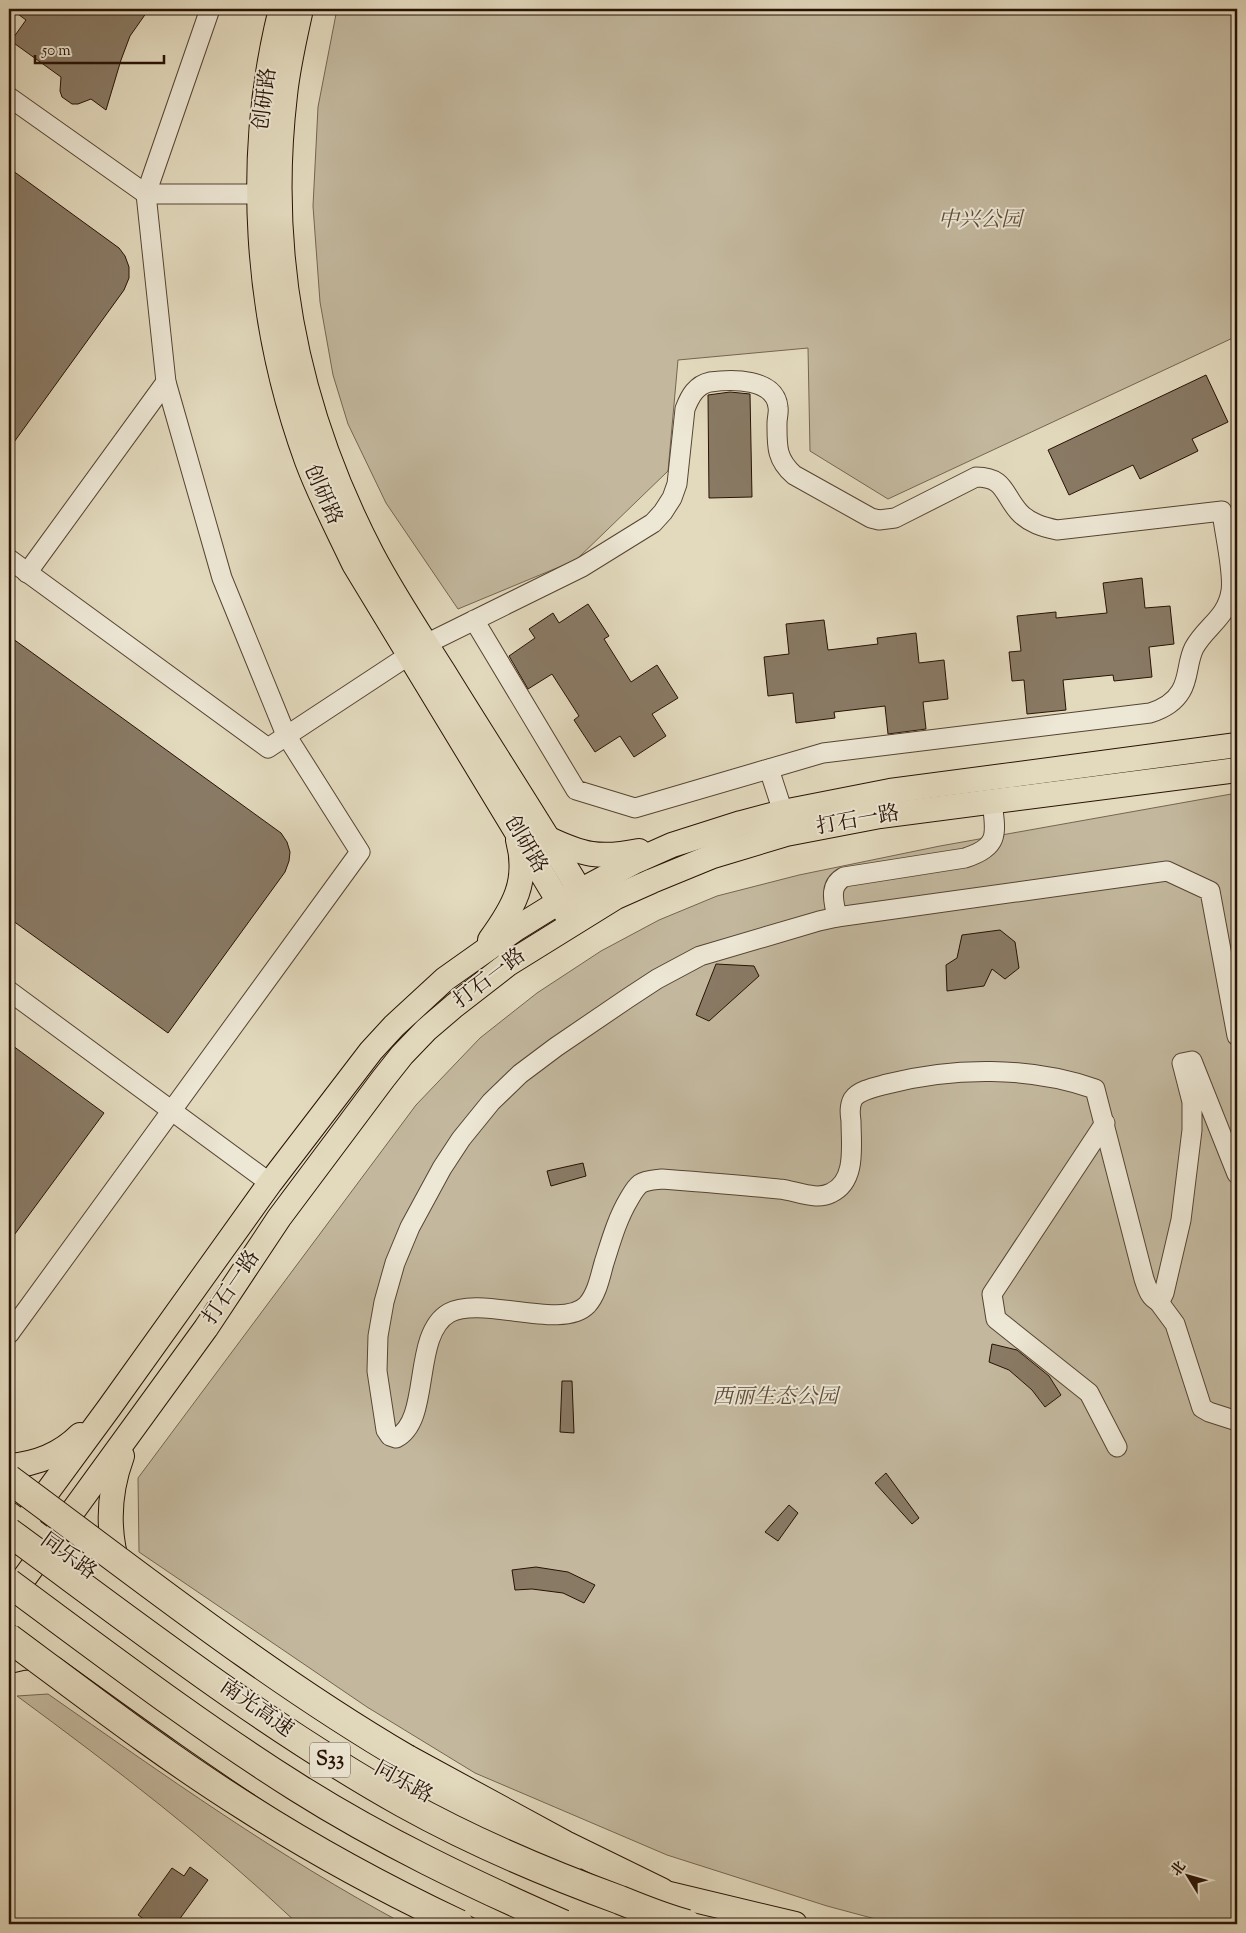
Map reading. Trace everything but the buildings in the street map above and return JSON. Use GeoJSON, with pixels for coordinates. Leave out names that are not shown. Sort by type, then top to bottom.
{"type":"FeatureCollection","features":[{"type":"Feature","properties":{"kind":"highway"},"geometry":{"type":"LineString","coordinates":[[9,1479],[302,1694],[354,1728],[565,1845],[661,1892]]}},
{"type":"Feature","properties":{"kind":"highway","name":"南光高速"},"geometry":{"type":"LineString","coordinates":[[14,1523],[238,1698],[322,1754],[404,1804],[501,1853],[580,1886],[687,1924]]}},
{"type":"Feature","properties":{"kind":"highway","name":"南光高速"},"geometry":{"type":"LineString","coordinates":[[9,1583],[208,1729],[299,1789],[395,1845],[479,1887],[563,1924]]}},
{"type":"Feature","properties":{"kind":"highway"},"geometry":{"type":"LineString","coordinates":[[9,1638],[191,1770],[243,1805],[323,1854],[390,1891],[459,1924]]}},
{"type":"Feature","properties":{"kind":"main road","name":"创研路"},"geometry":{"type":"LineString","coordinates":[[281,9],[266,89],[269,194],[263,256],[270,314],[291,410],[307,461],[328,511],[354,564],[417,649],[547,838],[580,890],[582,917]]}},
{"type":"Feature","properties":{"kind":"main road","name":"创研路"},"geometry":{"type":"LineString","coordinates":[[269,194],[280,158],[285,94],[301,9]]}},
{"type":"Feature","properties":{"kind":"main road","name":"创研路"},"geometry":{"type":"LineString","coordinates":[[417,649],[559,902],[582,917]]}},
{"type":"Feature","properties":{"kind":"main road","name":"打石一路"},"geometry":{"type":"LineString","coordinates":[[9,1544],[14,1523],[109,1408],[270,1183],[345,1083],[394,1026],[445,979],[559,902],[636,860],[672,845],[783,812],[890,791],[1237,745]]}},
{"type":"Feature","properties":{"kind":"main road","name":"打石一路"},"geometry":{"type":"LineString","coordinates":[[9,1599],[206,1328],[279,1218],[402,1055],[426,1030],[501,969],[616,897],[684,867],[786,834],[880,816],[1237,770]]}},
{"type":"Feature","properties":{"kind":"main road"},"geometry":{"type":"LineString","coordinates":[[480,954],[508,916],[515,902],[521,881],[522,854],[515,826]]}},
{"type":"Feature","properties":{"kind":"main road"},"geometry":{"type":"LineString","coordinates":[[547,838],[583,853],[600,856],[619,855],[672,845]]}},
{"type":"Feature","properties":{"kind":"main road"},"geometry":{"type":"LineString","coordinates":[[9,1466],[32,1462],[60,1451],[74,1441],[109,1408]]}},
{"type":"Feature","properties":{"kind":"main road"},"geometry":{"type":"LineString","coordinates":[[133,1604],[113,1550],[110,1516],[114,1478],[134,1429]]}},
{"type":"Feature","properties":{"kind":"main road","name":"同乐路"},"geometry":{"type":"LineString","coordinates":[[14,1523],[50,1544],[133,1604],[330,1740],[414,1791],[502,1832],[661,1892],[795,1924]]}},
{"type":"Feature","properties":{"kind":"main road"},"geometry":{"type":"LineString","coordinates":[[9,1606],[204,1746],[295,1806],[387,1860],[466,1902],[518,1924]]}},
{"type":"Feature","properties":{"kind":"main road"},"geometry":{"type":"LineString","coordinates":[[9,1661],[48,1656],[68,1658],[95,1667]]}},
{"type":"Feature","properties":{"kind":"lane"},"geometry":{"type":"LineString","coordinates":[[9,1334],[360,852],[286,735],[222,578],[166,382],[146,194],[210,9]]}},
{"type":"Feature","properties":{"kind":"lane"},"geometry":{"type":"LineString","coordinates":[[9,97],[146,194],[269,194]]}},
{"type":"Feature","properties":{"kind":"lane"},"geometry":{"type":"LineString","coordinates":[[9,560],[268,748],[417,649],[474,620],[582,567],[653,523],[672,498],[677,484],[685,409],[689,398],[696,389],[707,383],[718,381],[750,382],[763,386],[773,394],[778,407],[777,441],[779,455],[785,466],[794,475],[871,518],[879,520],[896,518],[967,481],[986,477],[1003,487],[1018,511],[1026,518],[1041,526],[1057,530],[1222,511],[1232,552],[1231,588],[1228,604],[1220,618],[1194,648],[1181,691],[1173,701],[1162,709],[1150,713],[823,753],[635,808],[576,790],[474,620]]}},
{"type":"Feature","properties":{"kind":"lane"},"geometry":{"type":"LineString","coordinates":[[27,573],[166,382]]}},
{"type":"Feature","properties":{"kind":"lane"},"geometry":{"type":"LineString","coordinates":[[769,769],[783,812]]}},
{"type":"Feature","properties":{"kind":"lane"},"geometry":{"type":"LineString","coordinates":[[837,917],[833,895],[834,888],[837,881],[844,877],[965,858],[979,854],[988,847],[994,838],[996,830],[992,802]]}},
{"type":"Feature","properties":{"kind":"lane"},"geometry":{"type":"LineString","coordinates":[[1237,1036],[1231,970],[1210,891],[1167,871],[837,917],[700,956],[628,998],[556,1047],[520,1074],[491,1102],[461,1139],[424,1198],[395,1263],[384,1302],[378,1336],[378,1371],[386,1430],[390,1436],[396,1438],[404,1434],[413,1415],[429,1341],[434,1328],[441,1320],[449,1313],[459,1309],[488,1309],[546,1314],[566,1314],[578,1311],[586,1305],[596,1291],[616,1224],[632,1193],[640,1184],[650,1180],[662,1179],[782,1189],[825,1196],[842,1184],[849,1173],[852,1158],[850,1105],[854,1097],[864,1091],[901,1081],[968,1072],[1019,1074],[1068,1080],[1096,1089],[1148,1291],[1153,1298],[1158,1300],[1175,1324],[1202,1408],[1237,1421]]}},
{"type":"Feature","properties":{"kind":"lane"},"geometry":{"type":"LineString","coordinates":[[9,991],[270,1183]]}},
{"type":"Feature","properties":{"kind":"lane"},"geometry":{"type":"LineString","coordinates":[[1158,1300],[1161,1299],[1164,1293],[1181,1220],[1192,1130],[1192,1102],[1182,1063],[1192,1061],[1237,1174]]}},
{"type":"Feature","properties":{"kind":"lane"},"geometry":{"type":"LineString","coordinates":[[1105,1123],[992,1294],[996,1319],[1089,1393],[1117,1447]]}},
{"type":"Feature","properties":{"kind":"green space","name":"中兴公园"},"geometry":{"type":"Polygon","coordinates":[[[337,9],[1237,9],[1237,336],[888,499],[810,451],[808,348],[678,360],[668,471],[576,560],[458,609],[386,503],[348,424],[333,375],[320,302],[313,206],[318,107],[337,9]]]}},
{"type":"Feature","properties":{"kind":"green space","name":"西丽生态公园"},"geometry":{"type":"Polygon","coordinates":[[[1237,793],[1237,1924],[894,1924],[827,1906],[667,1855],[475,1773],[367,1707],[139,1552],[138,1478],[416,1105],[480,1038],[537,993],[601,951],[659,920],[717,896],[799,875],[940,846],[1237,793]]]}},
{"type":"Feature","properties":{"kind":"green space"},"geometry":{"type":"Polygon","coordinates":[[[48,1694],[179,1785],[267,1843],[404,1924],[298,1924],[196,1834],[90,1750],[17,1696],[48,1694]]]}}]}
